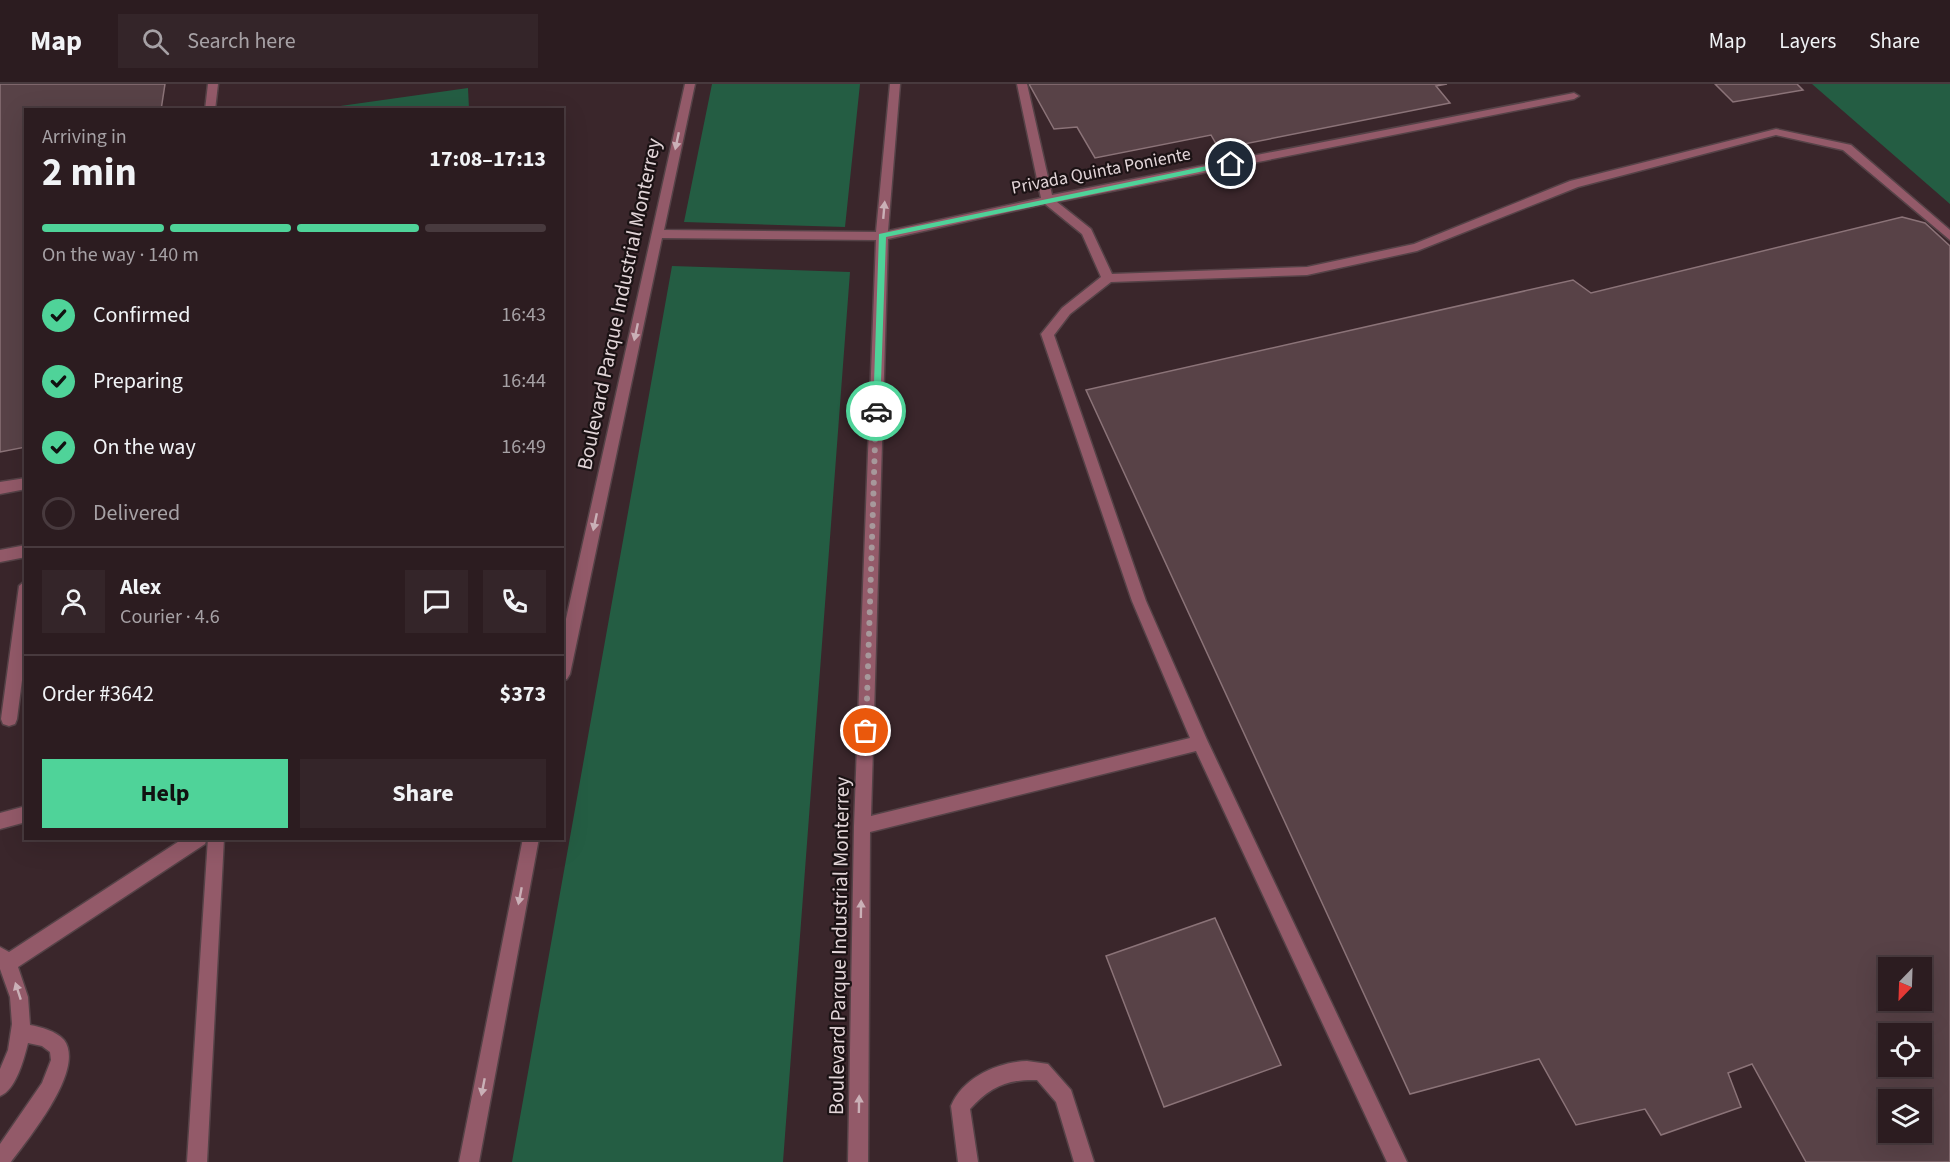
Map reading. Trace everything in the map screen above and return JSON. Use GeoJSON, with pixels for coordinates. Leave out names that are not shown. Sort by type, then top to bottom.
{"type":"FeatureCollection","features":[{"type":"Feature","properties":{"kind":"street"},"geometry":{"type":"LineString","coordinates":[[210,108],[213,84]]}},
{"type":"Feature","properties":{"kind":"street","name":"Boulevard Parque Industrial Monterrey"},"geometry":{"type":"LineString","coordinates":[[564,665],[690,84]]}},
{"type":"Feature","properties":{"kind":"street","name":"Boulevard Parque Industrial Monterrey"},"geometry":{"type":"LineString","coordinates":[[858,1162],[862,826],[882,236],[895,84]]}},
{"type":"Feature","properties":{"kind":"street"},"geometry":{"type":"LineString","coordinates":[[1022,84],[1047,200],[1087,232],[1108,278]]}},
{"type":"Feature","properties":{"kind":"street","name":"Privada Quinta Poniente"},"geometry":{"type":"LineString","coordinates":[[657,234],[882,236],[1047,200],[1574,96]]}},
{"type":"Feature","properties":{"kind":"street"},"geometry":{"type":"LineString","coordinates":[[1397,1162],[1200,743],[1138,601],[1047,334],[1066,311],[1108,278],[1307,271],[1406,250],[1574,184],[1776,132],[1848,147],[1950,236]]}},
{"type":"Feature","properties":{"kind":"street"},"geometry":{"type":"LineString","coordinates":[[0,488],[24,483]]}},
{"type":"Feature","properties":{"kind":"street"},"geometry":{"type":"LineString","coordinates":[[0,556],[24,551]]}},
{"type":"Feature","properties":{"kind":"street"},"geometry":{"type":"LineString","coordinates":[[9,719],[24,602]]}},
{"type":"Feature","properties":{"kind":"street"},"geometry":{"type":"LineString","coordinates":[[862,826],[1200,743]]}},
{"type":"Feature","properties":{"kind":"street"},"geometry":{"type":"LineString","coordinates":[[0,821],[24,815]]}},
{"type":"Feature","properties":{"kind":"street"},"geometry":{"type":"LineString","coordinates":[[0,1087],[12,1068],[22,1032],[21,1002],[4,959],[196,840]]}},
{"type":"Feature","properties":{"kind":"street"},"geometry":{"type":"LineString","coordinates":[[197,1162],[216,840]]}},
{"type":"Feature","properties":{"kind":"street"},"geometry":{"type":"LineString","coordinates":[[468,1162],[531,840]]}},
{"type":"Feature","properties":{"kind":"street"},"geometry":{"type":"LineString","coordinates":[[0,1160],[54,1081],[60,1063],[59,1049],[52,1041],[22,1032]]}},
{"type":"Feature","properties":{"kind":"street"},"geometry":{"type":"LineString","coordinates":[[968,1162],[960,1106],[980,1083],[1014,1069],[1041,1071],[1064,1097],[1084,1162]]}},
{"type":"Feature","properties":{"kind":"green space"},"geometry":{"type":"Polygon","coordinates":[[[712,84],[860,84],[845,227],[684,222],[712,84]]]}},
{"type":"Feature","properties":{"kind":"green space"},"geometry":{"type":"Polygon","coordinates":[[[1812,84],[1950,84],[1950,204],[1812,84]]]}},
{"type":"Feature","properties":{"kind":"green space"},"geometry":{"type":"Polygon","coordinates":[[[468,88],[469,108],[326,108],[468,88]]]}},
{"type":"Feature","properties":{"kind":"green space"},"geometry":{"type":"Polygon","coordinates":[[[672,266],[850,272],[783,1162],[512,1162],[672,266]]]}},
{"type":"Feature","properties":{"kind":"building"},"geometry":{"type":"Polygon","coordinates":[[[0,84],[165,84],[161,108],[24,108],[24,447],[0,452],[0,84]]]}},
{"type":"Feature","properties":{"kind":"building"},"geometry":{"type":"Polygon","coordinates":[[[1029,84],[1447,84],[1436,86],[1450,103],[1219,149],[1211,135],[1095,158],[1077,127],[1054,129],[1029,84]]]}},
{"type":"Feature","properties":{"kind":"building"},"geometry":{"type":"Polygon","coordinates":[[[1715,84],[1797,84],[1803,90],[1733,102],[1715,84]]]}},
{"type":"Feature","properties":{"kind":"building"},"geometry":{"type":"Polygon","coordinates":[[[1902,217],[1925,223],[1950,246],[1950,1162],[1806,1162],[1752,1064],[1728,1073],[1741,1107],[1661,1135],[1645,1109],[1576,1125],[1539,1059],[1410,1094],[1086,390],[1573,280],[1591,293],[1902,217]]]}},
{"type":"Feature","properties":{"kind":"building"},"geometry":{"type":"Polygon","coordinates":[[[1215,918],[1281,1065],[1164,1107],[1106,956],[1215,918]]]}},
{"type":"Feature","properties":{"kind":"way so far"},"geometry":{"type":"LineString","coordinates":[[866,731],[876,411]]}},
{"type":"Feature","properties":{"kind":"route"},"geometry":{"type":"LineString","coordinates":[[876,411],[882,236],[1047,200],[1231,164]]}}]}
